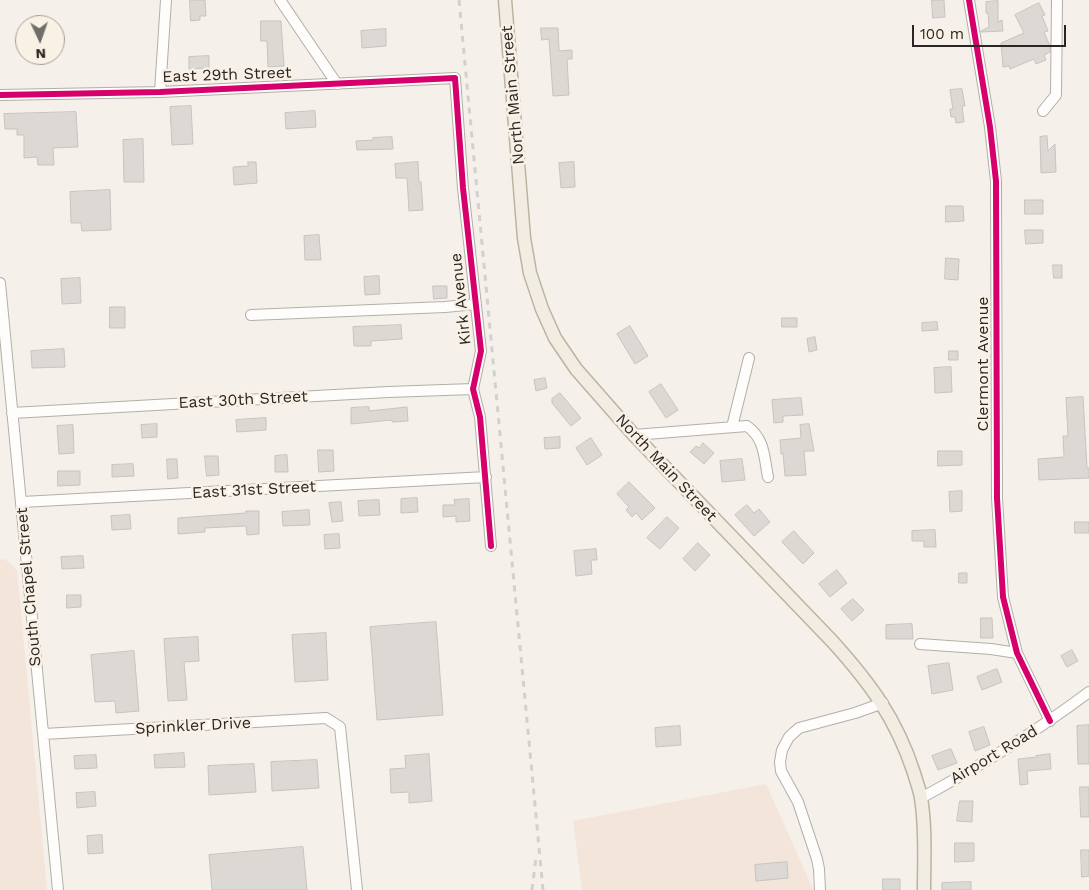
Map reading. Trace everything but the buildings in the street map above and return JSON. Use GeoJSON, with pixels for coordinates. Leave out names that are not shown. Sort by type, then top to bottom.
{"type":"FeatureCollection","features":[{"type":"Feature","properties":{"kind":"main road","name":"North Main Street"},"geometry":{"type":"LineString","coordinates":[[505,0],[524,238],[530,273],[555,338],[576,369],[634,435],[832,641],[860,672],[883,703],[908,753],[921,798],[924,890]]}},
{"type":"Feature","properties":{"kind":"street"},"geometry":{"type":"LineString","coordinates":[[160,92],[166,0]]}},
{"type":"Feature","properties":{"kind":"street"},"geometry":{"type":"LineString","coordinates":[[280,0],[337,84]]}},
{"type":"Feature","properties":{"kind":"street","name":"Clermont Avenue"},"geometry":{"type":"LineString","coordinates":[[969,0],[990,127],[996,181],[997,489],[1003,597],[1017,653],[1050,721]]}},
{"type":"Feature","properties":{"kind":"street"},"geometry":{"type":"LineString","coordinates":[[1043,112],[1056,95],[1057,0]]}},
{"type":"Feature","properties":{"kind":"street","name":"East 29th Street"},"geometry":{"type":"LineString","coordinates":[[0,95],[160,92],[455,78]]}},
{"type":"Feature","properties":{"kind":"street","name":"Kirk Avenue"},"geometry":{"type":"LineString","coordinates":[[455,78],[463,188],[481,352],[473,389],[480,417],[491,546]]}},
{"type":"Feature","properties":{"kind":"street","name":"South Chapel Street"},"geometry":{"type":"LineString","coordinates":[[0,283],[58,890]]}},
{"type":"Feature","properties":{"kind":"street"},"geometry":{"type":"LineString","coordinates":[[251,315],[476,304]]}},
{"type":"Feature","properties":{"kind":"street"},"geometry":{"type":"LineString","coordinates":[[732,427],[748,358]]}},
{"type":"Feature","properties":{"kind":"street","name":"East 30th Street"},"geometry":{"type":"LineString","coordinates":[[12,413],[378,392],[473,389]]}},
{"type":"Feature","properties":{"kind":"street"},"geometry":{"type":"LineString","coordinates":[[634,435],[747,426],[761,440],[768,477]]}},
{"type":"Feature","properties":{"kind":"street","name":"East 31st Street"},"geometry":{"type":"LineString","coordinates":[[22,502],[486,477]]}},
{"type":"Feature","properties":{"kind":"street"},"geometry":{"type":"LineString","coordinates":[[920,644],[991,649],[1017,653]]}},
{"type":"Feature","properties":{"kind":"street","name":"Airport Road"},"geometry":{"type":"LineString","coordinates":[[921,798],[979,766],[1050,721],[1089,692]]}},
{"type":"Feature","properties":{"kind":"street"},"geometry":{"type":"LineString","coordinates":[[820,890],[820,869],[817,858],[798,802],[781,771],[782,750],[798,728],[855,713],[883,703]]}},
{"type":"Feature","properties":{"kind":"street","name":"Sprinkler Drive"},"geometry":{"type":"LineString","coordinates":[[44,734],[326,718],[340,727],[357,890]]}},
{"type":"Feature","properties":{"kind":"shaded area"},"geometry":{"type":"Polygon","coordinates":[[[5,559],[17,570],[47,890],[0,890],[0,560],[5,559]]]}},
{"type":"Feature","properties":{"kind":"shaded area"},"geometry":{"type":"Polygon","coordinates":[[[766,784],[813,889],[845,890],[582,890],[573,821],[766,784]]]}},
{"type":"Feature","properties":{"kind":"railway"},"geometry":{"type":"LineString","coordinates":[[459,0],[543,890]]}},
{"type":"Feature","properties":{"kind":"railway"},"geometry":{"type":"LineString","coordinates":[[532,890],[536,858]]}},
{"type":"Feature","properties":{"kind":"cycle path"},"geometry":{"type":"LineString","coordinates":[[969,0],[990,127],[996,181],[997,498],[1003,597],[1017,653],[1050,721]]}},
{"type":"Feature","properties":{"kind":"cycle path"},"geometry":{"type":"LineString","coordinates":[[0,95],[160,92],[455,78],[463,188],[481,351],[473,389],[480,417],[491,546]]}}]}
